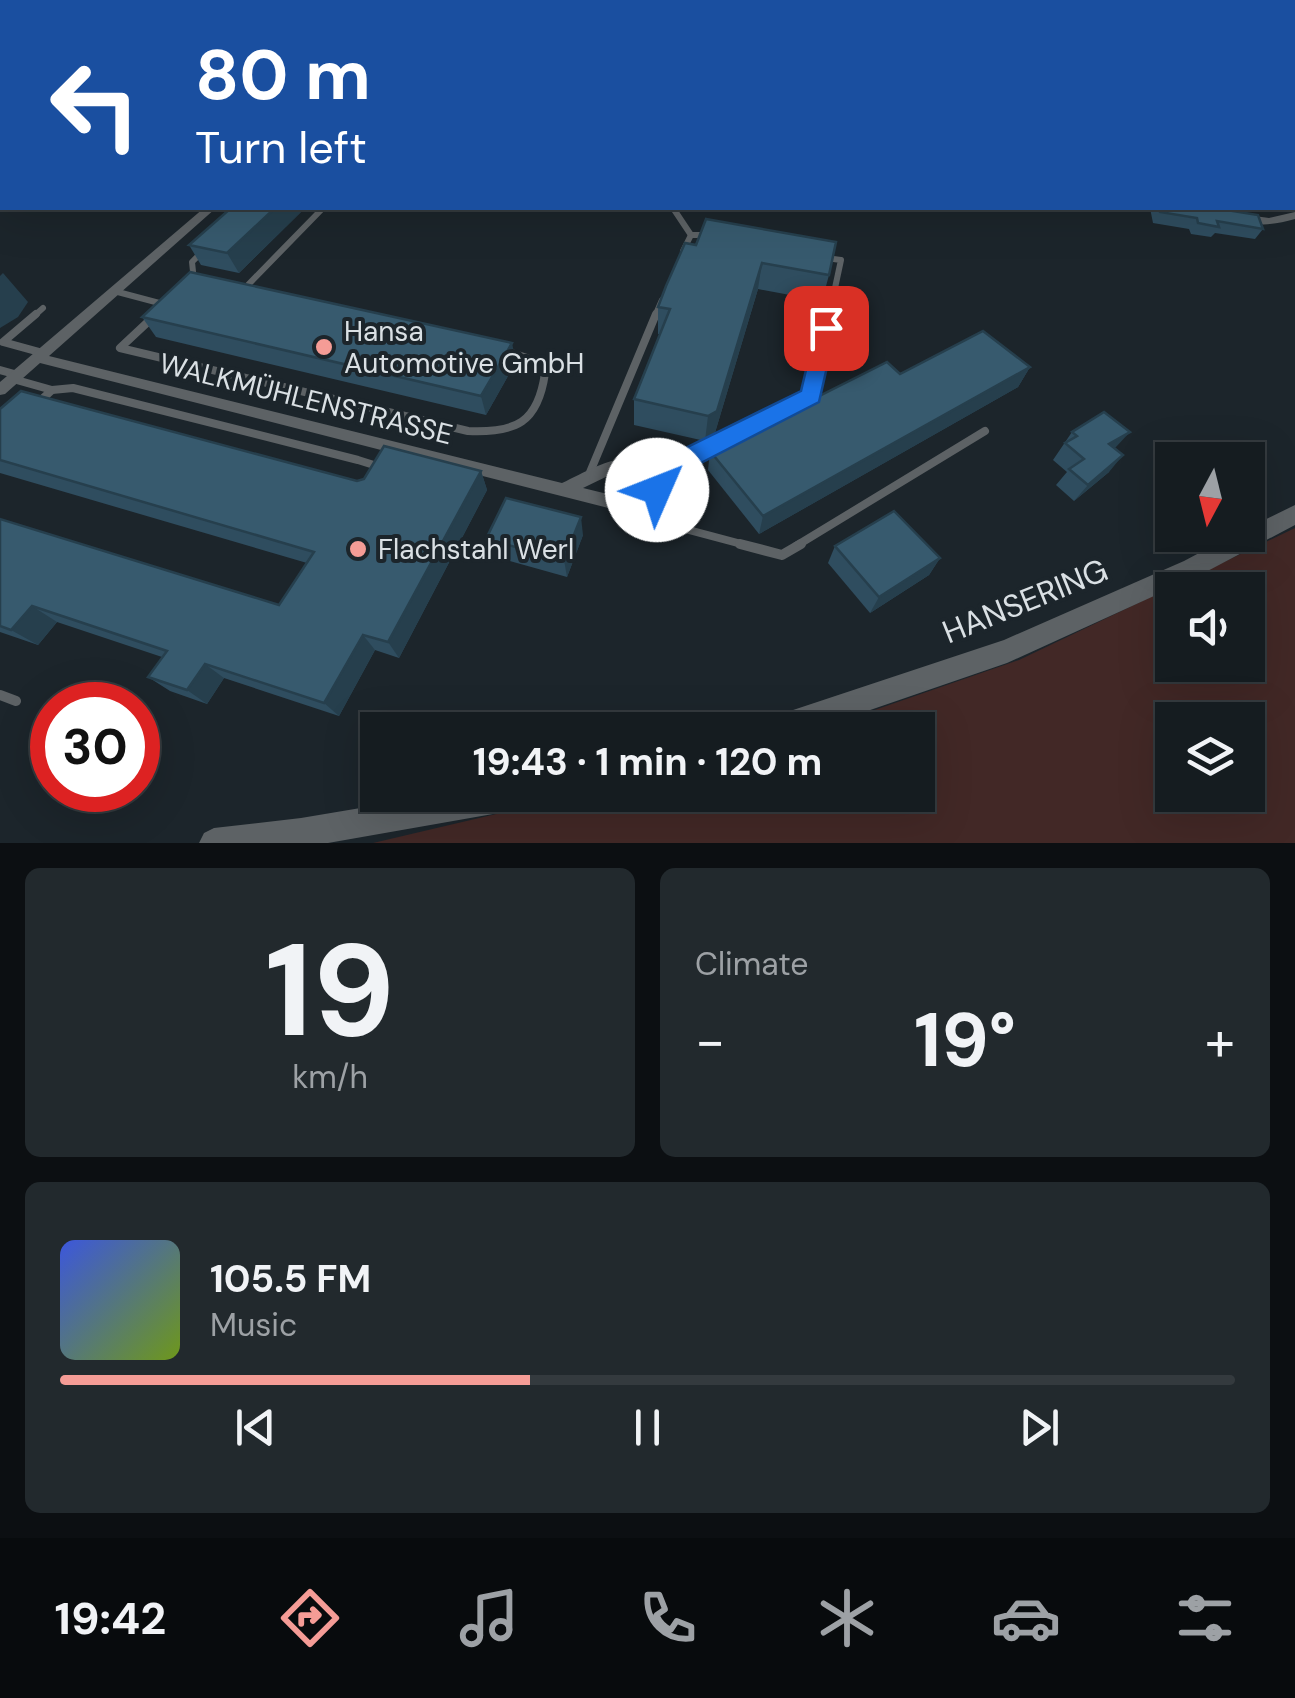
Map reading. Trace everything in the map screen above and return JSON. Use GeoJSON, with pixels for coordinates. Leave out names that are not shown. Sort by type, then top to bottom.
{"type":"FeatureCollection","features":[{"type":"Feature","properties":{"kind":"street"},"geometry":{"type":"LineString","coordinates":[[0,390],[208,210]]}},
{"type":"Feature","properties":{"kind":"street"},"geometry":{"type":"LineString","coordinates":[[1265,210],[1269,222]]}},
{"type":"Feature","properties":{"kind":"street"},"geometry":{"type":"LineString","coordinates":[[1219,213],[1269,222],[1295,214]]}},
{"type":"Feature","properties":{"kind":"street","name":"WALKMÜHLENSTRASSE"},"geometry":{"type":"LineString","coordinates":[[40,355],[563,490],[628,506],[650,506]]}},
{"type":"Feature","properties":{"kind":"street"},"geometry":{"type":"LineString","coordinates":[[563,490],[628,461],[646,464],[658,474],[650,506]]}},
{"type":"Feature","properties":{"kind":"street","name":"HANSERING"},"geometry":{"type":"LineString","coordinates":[[826,712],[1007,651],[1192,568],[1295,514]]}},
{"type":"Feature","properties":{"kind":"street"},"geometry":{"type":"LineString","coordinates":[[214,843],[423,812]]}},
{"type":"Feature","properties":{"kind":"lane"},"geometry":{"type":"LineString","coordinates":[[242,291],[322,210]]}},
{"type":"Feature","properties":{"kind":"lane"},"geometry":{"type":"LineString","coordinates":[[673,210],[691,235],[726,239]]}},
{"type":"Feature","properties":{"kind":"lane"},"geometry":{"type":"LineString","coordinates":[[678,262],[691,235]]}},
{"type":"Feature","properties":{"kind":"lane"},"geometry":{"type":"LineString","coordinates":[[195,282],[192,262],[212,244]]}},
{"type":"Feature","properties":{"kind":"lane"},"geometry":{"type":"LineString","coordinates":[[658,474],[811,396],[841,260],[822,257]]}},
{"type":"Feature","properties":{"kind":"lane"},"geometry":{"type":"LineString","coordinates":[[180,293],[195,282],[207,284]]}},
{"type":"Feature","properties":{"kind":"lane"},"geometry":{"type":"LineString","coordinates":[[231,289],[258,295]]}},
{"type":"Feature","properties":{"kind":"lane"},"geometry":{"type":"LineString","coordinates":[[114,291],[166,305],[120,348],[468,431],[514,430],[526,422],[544,389],[545,373],[536,361],[503,350]]}},
{"type":"Feature","properties":{"kind":"lane"},"geometry":{"type":"LineString","coordinates":[[587,479],[663,298]]}},
{"type":"Feature","properties":{"kind":"lane"},"geometry":{"type":"LineString","coordinates":[[1,342],[43,308]]}},
{"type":"Feature","properties":{"kind":"lane"},"geometry":{"type":"LineString","coordinates":[[1,342],[40,355]]}},
{"type":"Feature","properties":{"kind":"lane"},"geometry":{"type":"LineString","coordinates":[[0,370],[52,390],[73,388],[358,460],[376,466],[378,474],[372,487]]}},
{"type":"Feature","properties":{"kind":"lane"},"geometry":{"type":"LineString","coordinates":[[26,414],[52,390]]}},
{"type":"Feature","properties":{"kind":"lane"},"geometry":{"type":"LineString","coordinates":[[650,506],[685,529],[782,556],[985,432]]}},
{"type":"Feature","properties":{"kind":"lane"},"geometry":{"type":"LineString","coordinates":[[0,695],[16,700]]}},
{"type":"Feature","properties":{"kind":"shaded area"},"geometry":{"type":"Polygon","coordinates":[[[1295,528],[1295,843],[373,843],[505,812],[935,812],[935,712],[869,712],[1019,660],[1155,595],[1155,682],[1265,682],[1265,572],[1203,572],[1245,552],[1265,552],[1265,542],[1295,528]]]}},
{"type":"Feature","properties":{"kind":"building"},"geometry":{"type":"Polygon","coordinates":[[[229,210],[273,210],[227,253],[189,245],[229,210]]]}},
{"type":"Feature","properties":{"kind":"building"},"geometry":{"type":"Polygon","coordinates":[[[1227,210],[1258,215],[1263,229],[1217,221],[1219,227],[1198,223],[1197,218],[1160,212],[1227,210]]]}},
{"type":"Feature","properties":{"kind":"building"},"geometry":{"type":"Polygon","coordinates":[[[706,219],[836,242],[829,275],[762,263],[717,411],[708,416],[634,399],[670,309],[658,307],[666,286],[685,243],[696,245],[706,219]]]}},
{"type":"Feature","properties":{"kind":"building","name":"Hansa Automotive GmbH"},"geometry":{"type":"Polygon","coordinates":[[[190,272],[512,343],[481,396],[142,317],[190,272]]]}},
{"type":"Feature","properties":{"kind":"building"},"geometry":{"type":"Polygon","coordinates":[[[983,331],[1030,367],[763,516],[710,451],[887,362],[900,374],[983,331]]]}},
{"type":"Feature","properties":{"kind":"building","name":"Flachstahl Werl"},"geometry":{"type":"Polygon","coordinates":[[[21,391],[357,481],[364,479],[384,446],[481,471],[388,642],[363,635],[324,703],[205,664],[187,690],[148,677],[167,651],[32,606],[11,630],[0,626],[0,519],[279,605],[314,552],[0,460],[0,409],[21,391]]]}},
{"type":"Feature","properties":{"kind":"building"},"geometry":{"type":"Polygon","coordinates":[[[1104,412],[1130,432],[1109,444],[1123,455],[1088,485],[1069,469],[1084,459],[1065,443],[1077,436],[1072,432],[1104,412]]]}},
{"type":"Feature","properties":{"kind":"building"},"geometry":{"type":"Polygon","coordinates":[[[506,498],[581,517],[564,560],[486,539],[506,498]]]}},
{"type":"Feature","properties":{"kind":"building"},"geometry":{"type":"Polygon","coordinates":[[[894,511],[940,558],[879,597],[835,546],[894,511]]]}},
{"type":"Feature","properties":{"kind":"place","name":"Hansa Automotive GmbH"},"geometry":{"type":"Point","coordinates":[324,347]}},
{"type":"Feature","properties":{"kind":"place","name":"Flachstahl Werl"},"geometry":{"type":"Point","coordinates":[358,549]}},
{"type":"Feature","properties":{"kind":"route"},"geometry":{"type":"LineString","coordinates":[[657,490],[658,474],[811,396],[826,328]]}}]}
